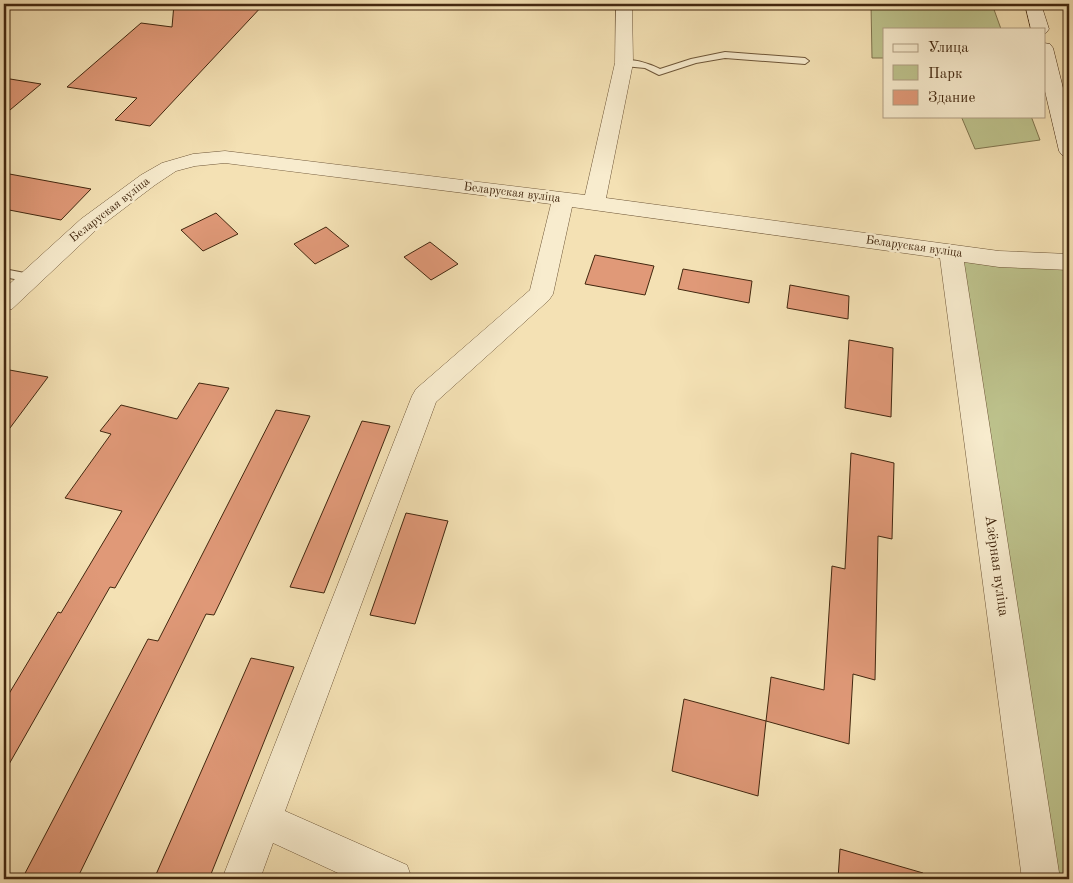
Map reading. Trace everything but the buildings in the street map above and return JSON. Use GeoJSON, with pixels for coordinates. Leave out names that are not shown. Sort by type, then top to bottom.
{"type":"FeatureCollection","features":[{"type":"Feature","properties":{"kind":"street"},"geometry":{"type":"LineString","coordinates":[[594,203],[624,63],[624,4]]}},
{"type":"Feature","properties":{"kind":"street"},"geometry":{"type":"LineString","coordinates":[[1034,4],[1040,28]]}},
{"type":"Feature","properties":{"kind":"street"},"geometry":{"type":"LineString","coordinates":[[1046,56],[1069,151]]}},
{"type":"Feature","properties":{"kind":"street","name":"Беларуская вуліца"},"geometry":{"type":"LineString","coordinates":[[4,303],[88,224],[148,180],[169,167],[193,160],[225,157],[594,203],[999,258],[1069,262]]}},
{"type":"Feature","properties":{"kind":"street"},"geometry":{"type":"LineString","coordinates":[[241,879],[425,396],[541,294],[563,199]]}},
{"type":"Feature","properties":{"kind":"street","name":"Азёрная вуліца"},"geometry":{"type":"LineString","coordinates":[[951,252],[1041,879]]}},
{"type":"Feature","properties":{"kind":"street"},"geometry":{"type":"LineString","coordinates":[[264,820],[393,879]]}},
{"type":"Feature","properties":{"kind":"lane"},"geometry":{"type":"LineString","coordinates":[[624,63],[647,66],[660,72],[694,61],[725,55],[805,61]]}},
{"type":"Feature","properties":{"kind":"lane"},"geometry":{"type":"LineString","coordinates":[[4,273],[30,278]]}},
{"type":"Feature","properties":{"kind":"green space"},"geometry":{"type":"Polygon","coordinates":[[[871,4],[992,4],[1001,28],[883,28],[883,58],[872,58],[871,4]]]}},
{"type":"Feature","properties":{"kind":"green space"},"geometry":{"type":"Polygon","coordinates":[[[962,118],[1032,118],[1040,140],[975,149],[962,118]]]}},
{"type":"Feature","properties":{"kind":"green space"},"geometry":{"type":"Polygon","coordinates":[[[951,252],[999,259],[1069,262],[1069,879],[1041,879],[951,252]]]}}]}
